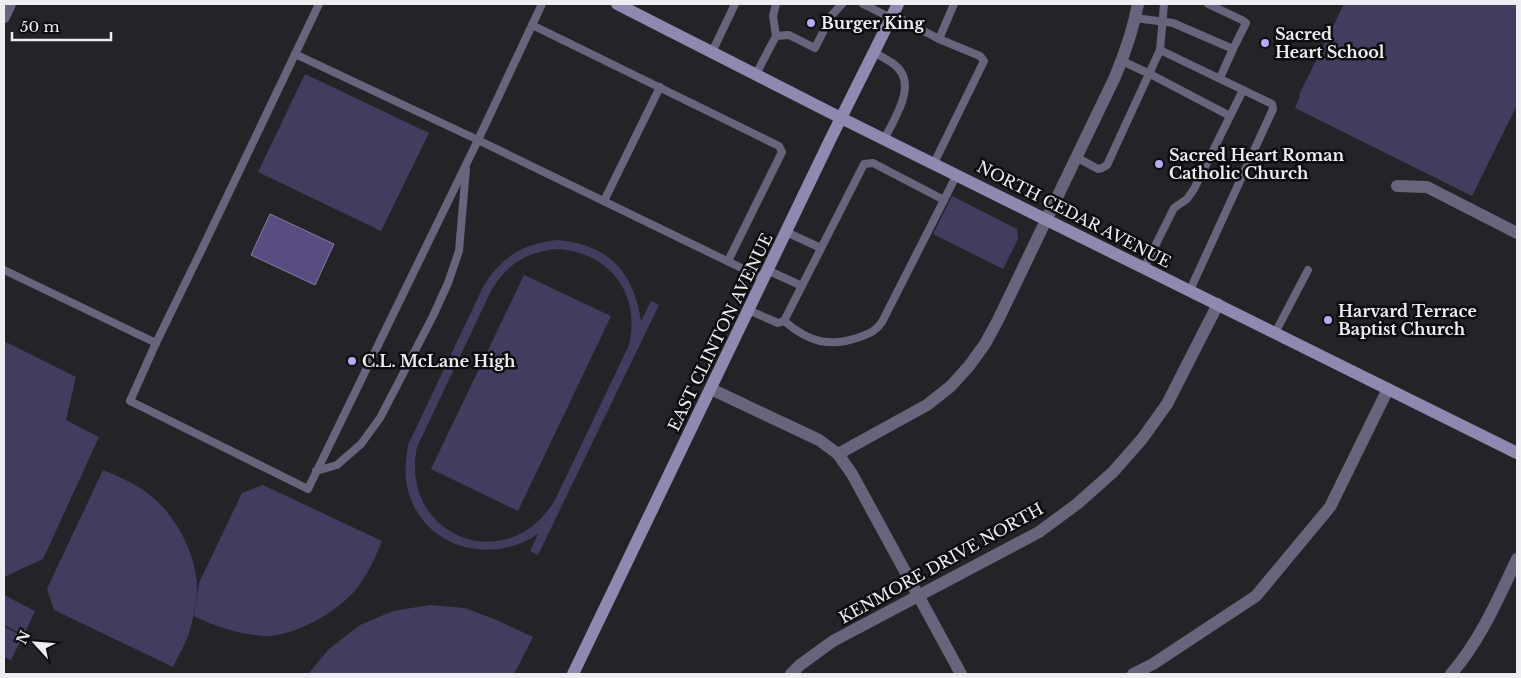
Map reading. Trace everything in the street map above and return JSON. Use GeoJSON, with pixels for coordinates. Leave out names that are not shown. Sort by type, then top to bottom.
{"type":"FeatureCollection","features":[{"type":"Feature","properties":{"kind":"main road","name":"NORTH CEDAR AVENUE"},"geometry":{"type":"LineString","coordinates":[[617,4],[841,118],[1517,453]]}},
{"type":"Feature","properties":{"kind":"main road","name":"EAST CLINTON AVENUE"},"geometry":{"type":"LineString","coordinates":[[573,674],[841,118],[898,4]]}},
{"type":"Feature","properties":{"kind":"street"},"geometry":{"type":"LineString","coordinates":[[4,17],[10,4]]}},
{"type":"Feature","properties":{"kind":"street"},"geometry":{"type":"LineString","coordinates":[[838,454],[927,405],[951,386],[985,344],[1122,61],[1134,27],[1138,4]]}},
{"type":"Feature","properties":{"kind":"street"},"geometry":{"type":"LineString","coordinates":[[1397,186],[1427,187],[1517,233]]}},
{"type":"Feature","properties":{"kind":"street","name":"KENMORE DRIVE NORTH"},"geometry":{"type":"LineString","coordinates":[[791,674],[800,665],[833,641],[1039,532],[1077,504],[1113,472],[1142,439],[1167,404],[1218,304]]}},
{"type":"Feature","properties":{"kind":"street"},"geometry":{"type":"LineString","coordinates":[[710,389],[819,440],[838,454],[852,474],[961,674]]}},
{"type":"Feature","properties":{"kind":"street"},"geometry":{"type":"LineString","coordinates":[[1133,674],[1153,664],[1256,596],[1330,507],[1388,389]]}},
{"type":"Feature","properties":{"kind":"street"},"geometry":{"type":"LineString","coordinates":[[1451,674],[1477,638],[1517,560]]}},
{"type":"Feature","properties":{"kind":"lane"},"geometry":{"type":"LineString","coordinates":[[319,4],[130,401],[308,489],[542,4]]}},
{"type":"Feature","properties":{"kind":"lane"},"geometry":{"type":"LineString","coordinates":[[712,52],[735,4]]}},
{"type":"Feature","properties":{"kind":"lane"},"geometry":{"type":"LineString","coordinates":[[756,74],[776,36],[773,16],[776,4]]}},
{"type":"Feature","properties":{"kind":"lane"},"geometry":{"type":"LineString","coordinates":[[776,36],[789,35],[815,48],[831,16],[842,4]]}},
{"type":"Feature","properties":{"kind":"lane"},"geometry":{"type":"LineString","coordinates":[[863,4],[891,18],[901,19],[980,56],[984,61],[934,163]]}},
{"type":"Feature","properties":{"kind":"lane"},"geometry":{"type":"LineString","coordinates":[[939,38],[954,4]]}},
{"type":"Feature","properties":{"kind":"lane"},"geometry":{"type":"LineString","coordinates":[[1076,157],[1098,169],[1107,165],[1160,50],[1164,4]]}},
{"type":"Feature","properties":{"kind":"lane"},"geometry":{"type":"LineString","coordinates":[[1208,4],[1246,23],[1220,78]]}},
{"type":"Feature","properties":{"kind":"lane"},"geometry":{"type":"LineString","coordinates":[[1135,18],[1173,23],[1233,49]]}},
{"type":"Feature","properties":{"kind":"lane"},"geometry":{"type":"LineString","coordinates":[[532,25],[779,146],[782,152],[728,261]]}},
{"type":"Feature","properties":{"kind":"lane"},"geometry":{"type":"LineString","coordinates":[[1160,50],[1272,104],[1273,109],[1190,290]]}},
{"type":"Feature","properties":{"kind":"lane"},"geometry":{"type":"LineString","coordinates":[[874,52],[897,67],[906,90],[901,105],[884,138]]}},
{"type":"Feature","properties":{"kind":"lane"},"geometry":{"type":"LineString","coordinates":[[295,54],[728,261],[802,286]]}},
{"type":"Feature","properties":{"kind":"lane"},"geometry":{"type":"LineString","coordinates":[[1122,61],[1230,116]]}},
{"type":"Feature","properties":{"kind":"lane"},"geometry":{"type":"LineString","coordinates":[[604,201],[660,87]]}},
{"type":"Feature","properties":{"kind":"lane"},"geometry":{"type":"LineString","coordinates":[[1144,268],[1174,208],[1187,199],[1194,189],[1243,90]]}},
{"type":"Feature","properties":{"kind":"lane"},"geometry":{"type":"LineString","coordinates":[[316,471],[337,465],[361,444],[396,388],[433,316],[448,283],[459,251],[466,164]]}},
{"type":"Feature","properties":{"kind":"lane"},"geometry":{"type":"LineString","coordinates":[[748,310],[778,323],[784,321],[864,164],[873,164],[944,200]]}},
{"type":"Feature","properties":{"kind":"lane"},"geometry":{"type":"LineString","coordinates":[[784,321],[796,331],[822,343],[851,340],[876,330],[882,322],[957,174]]}},
{"type":"Feature","properties":{"kind":"lane"},"geometry":{"type":"LineString","coordinates":[[786,232],[821,248]]}},
{"type":"Feature","properties":{"kind":"lane"},"geometry":{"type":"LineString","coordinates":[[4,270],[156,343]]}},
{"type":"Feature","properties":{"kind":"lane"},"geometry":{"type":"LineString","coordinates":[[1275,333],[1308,270]]}},
{"type":"Feature","properties":{"kind":"shaded area"},"geometry":{"type":"Polygon","coordinates":[[[1344,4],[1517,4],[1517,105],[1472,196],[1295,108],[1299,95],[1344,4]]]}},
{"type":"Feature","properties":{"kind":"shaded area"},"geometry":{"type":"Polygon","coordinates":[[[305,74],[429,133],[381,231],[258,172],[305,74]]]}},
{"type":"Feature","properties":{"kind":"shaded area"},"geometry":{"type":"Polygon","coordinates":[[[952,196],[1017,229],[1018,239],[1003,269],[933,234],[952,196]]]}},
{"type":"Feature","properties":{"kind":"shaded area"},"geometry":{"type":"Polygon","coordinates":[[[270,214],[334,244],[315,285],[251,255],[270,214]]]}},
{"type":"Feature","properties":{"kind":"shaded area"},"geometry":{"type":"Polygon","coordinates":[[[557,240],[575,243],[591,247],[604,254],[625,275],[632,288],[641,321],[651,301],[659,305],[538,555],[530,551],[538,534],[519,544],[499,549],[478,549],[459,545],[441,537],[426,524],[414,507],[406,481],[408,445],[483,287],[505,260],[523,249],[557,240]],[[557,249],[536,253],[518,261],[504,273],[491,291],[417,447],[416,478],[424,504],[440,524],[462,537],[486,542],[511,538],[535,524],[555,500],[629,345],[632,326],[630,309],[625,293],[617,279],[606,267],[592,258],[576,252],[557,249]]]}},
{"type":"Feature","properties":{"kind":"shaded area"},"geometry":{"type":"Polygon","coordinates":[[[524,275],[611,316],[518,511],[431,469],[524,275]]]}},
{"type":"Feature","properties":{"kind":"shaded area"},"geometry":{"type":"Polygon","coordinates":[[[4,341],[76,377],[66,420],[99,437],[43,559],[4,577],[4,341]]]}},
{"type":"Feature","properties":{"kind":"shaded area"},"geometry":{"type":"Polygon","coordinates":[[[103,470],[134,484],[160,504],[169,514],[189,549],[196,574],[195,605],[188,636],[173,667],[54,610],[47,589],[103,470]]]}},
{"type":"Feature","properties":{"kind":"shaded area"},"geometry":{"type":"Polygon","coordinates":[[[263,485],[382,541],[361,583],[339,606],[302,628],[264,636],[228,629],[194,616],[199,583],[242,493],[263,485]]]}},
{"type":"Feature","properties":{"kind":"shaded area"},"geometry":{"type":"Polygon","coordinates":[[[4,595],[35,611],[24,635],[4,625],[4,595]]]}},
{"type":"Feature","properties":{"kind":"shaded area"},"geometry":{"type":"Polygon","coordinates":[[[430,605],[465,608],[533,637],[514,674],[308,674],[329,649],[360,625],[393,611],[430,605]]]}},
{"type":"Feature","properties":{"kind":"shaded area"},"geometry":{"type":"Polygon","coordinates":[[[4,627],[23,636],[11,660],[4,657],[4,627]]]}},
{"type":"Feature","properties":{"kind":"place","name":"Burger King"},"geometry":{"type":"Point","coordinates":[811,23]}},
{"type":"Feature","properties":{"kind":"place","name":"Sacred Heart School"},"geometry":{"type":"Point","coordinates":[1265,43]}},
{"type":"Feature","properties":{"kind":"place","name":"Sacred Heart Roman Catholic Church"},"geometry":{"type":"Point","coordinates":[1159,164]}},
{"type":"Feature","properties":{"kind":"place","name":"Harvard Terrace Baptist Church"},"geometry":{"type":"Point","coordinates":[1328,320]}},
{"type":"Feature","properties":{"kind":"place","name":"C.L. McLane High"},"geometry":{"type":"Point","coordinates":[352,361]}}]}
